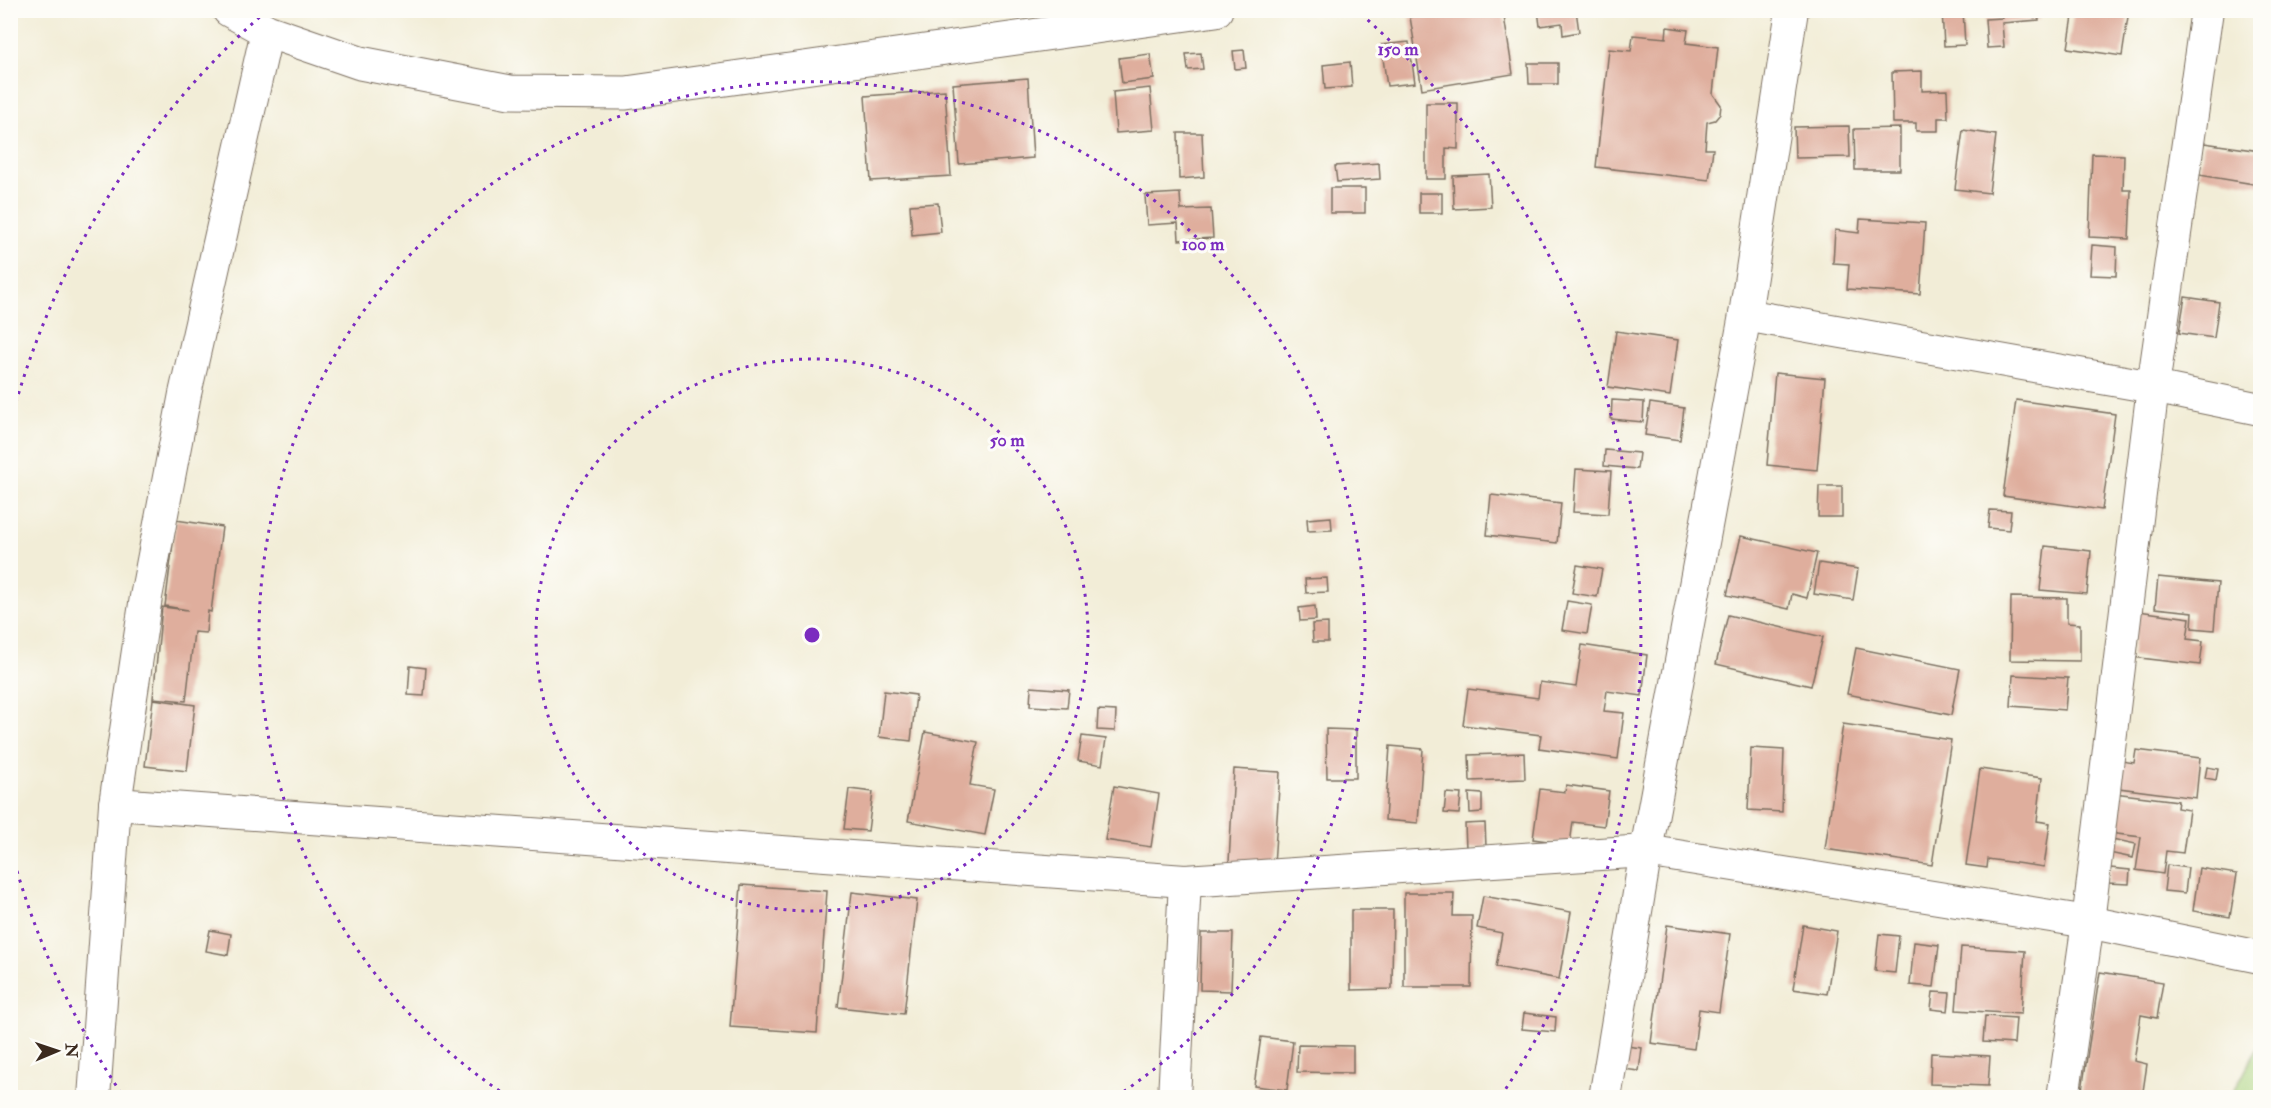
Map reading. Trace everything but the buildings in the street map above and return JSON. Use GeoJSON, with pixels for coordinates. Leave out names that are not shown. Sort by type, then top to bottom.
{"type":"FeatureCollection","features":[{"type":"Feature","properties":{"kind":"main road"},"geometry":{"type":"LineString","coordinates":[[229,10],[267,31],[360,63],[510,92],[626,93],[1216,10]]}},
{"type":"Feature","properties":{"kind":"street"},"geometry":{"type":"LineString","coordinates":[[1605,1098],[1646,851],[1745,315],[1792,10]]}},
{"type":"Feature","properties":{"kind":"street"},"geometry":{"type":"LineString","coordinates":[[2063,1098],[2088,922],[2153,387],[2207,10]]}},
{"type":"Feature","properties":{"kind":"street"},"geometry":{"type":"LineString","coordinates":[[94,1098],[115,804],[147,597],[185,394],[267,31]]}},
{"type":"Feature","properties":{"kind":"street"},"geometry":{"type":"LineString","coordinates":[[1745,315],[2153,387],[2260,409]]}},
{"type":"Feature","properties":{"kind":"street"},"geometry":{"type":"LineString","coordinates":[[115,804],[1185,880],[1646,851],[2088,922],[2260,957]]}},
{"type":"Feature","properties":{"kind":"street"},"geometry":{"type":"LineString","coordinates":[[1174,1098],[1185,880]]}},
{"type":"Feature","properties":{"kind":"green space"},"geometry":{"type":"Polygon","coordinates":[[[2260,1042],[2260,1097],[2231,1097],[2260,1042]]]}}]}
